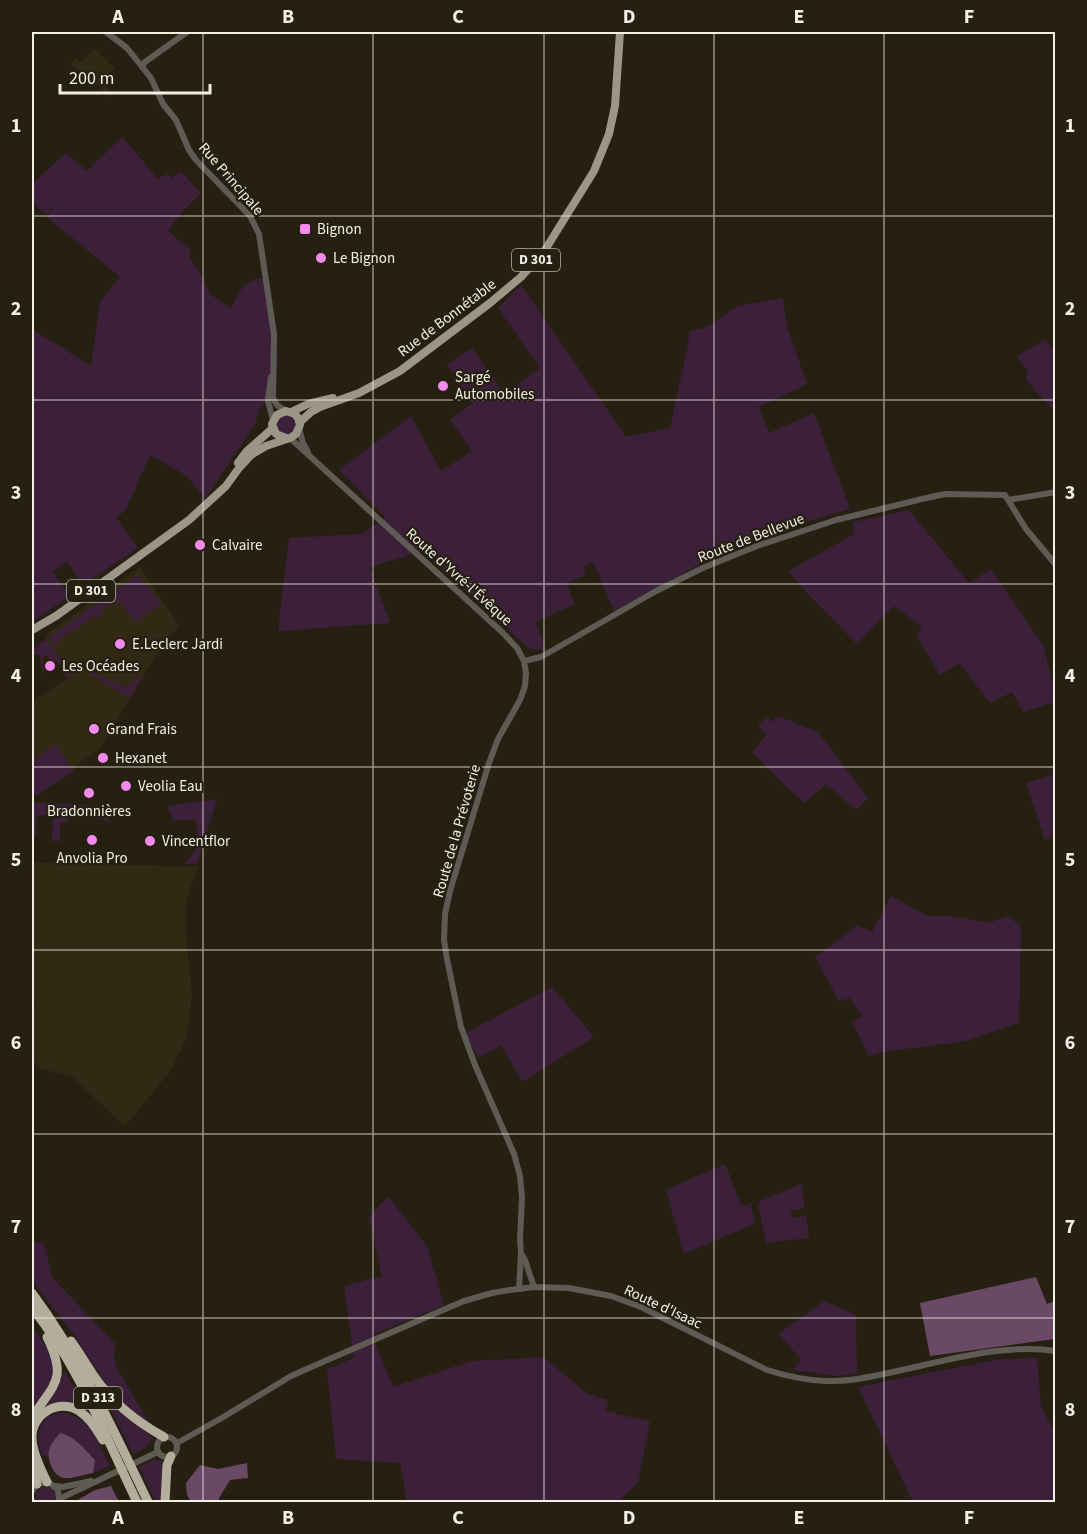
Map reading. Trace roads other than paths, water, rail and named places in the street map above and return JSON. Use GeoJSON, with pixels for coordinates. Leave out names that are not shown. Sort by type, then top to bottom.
{"type":"FeatureCollection","features":[{"type":"Feature","properties":{"kind":"highway","name":"D 313"},"geometry":{"type":"LineString","coordinates":[[32,1293],[58,1368],[53,1387],[32,1418]]}},
{"type":"Feature","properties":{"kind":"highway","name":"D 313"},"geometry":{"type":"LineString","coordinates":[[37,1310],[63,1330],[107,1393],[164,1437]]}},
{"type":"Feature","properties":{"kind":"highway","name":"D 313"},"geometry":{"type":"LineString","coordinates":[[37,1310],[82,1384],[137,1503]]}},
{"type":"Feature","properties":{"kind":"highway","name":"D 313"},"geometry":{"type":"LineString","coordinates":[[37,1310],[67,1344],[97,1398],[148,1503]]}},
{"type":"Feature","properties":{"kind":"highway","name":"D 313"},"geometry":{"type":"LineString","coordinates":[[39,1488],[32,1431],[41,1415],[56,1407],[72,1407],[82,1412],[119,1464]]}},
{"type":"Feature","properties":{"kind":"highway"},"geometry":{"type":"LineString","coordinates":[[165,1503],[167,1465],[171,1456]]}},
{"type":"Feature","properties":{"kind":"highway"},"geometry":{"type":"LineString","coordinates":[[32,1460],[39,1488]]}},
{"type":"Feature","properties":{"kind":"main road","name":"Rue de Bonnétable"},"geometry":{"type":"LineString","coordinates":[[369,388],[400,371],[490,303],[521,277],[545,250],[594,171],[609,134],[615,106],[620,32]]}},
{"type":"Feature","properties":{"kind":"main road","name":"D 301"},"geometry":{"type":"LineString","coordinates":[[289,412],[308,404],[369,388]]}},
{"type":"Feature","properties":{"kind":"main road","name":"D 301"},"geometry":{"type":"LineString","coordinates":[[299,425],[311,412],[320,407],[369,388]]}},
{"type":"Feature","properties":{"kind":"main road"},"geometry":{"type":"LineString","coordinates":[[289,412],[295,414],[299,425],[296,434],[288,438],[276,434],[273,424],[280,413],[289,412]]}},
{"type":"Feature","properties":{"kind":"main road","name":"D 301"},"geometry":{"type":"LineString","coordinates":[[207,505],[247,451],[273,424]]}},
{"type":"Feature","properties":{"kind":"main road","name":"D 301"},"geometry":{"type":"LineString","coordinates":[[32,630],[138,558],[207,505],[251,455],[266,446],[288,438]]}},
{"type":"Feature","properties":{"kind":"main road","name":"D 301"},"geometry":{"type":"LineString","coordinates":[[32,635],[44,623]]}},
{"type":"Feature","properties":{"kind":"street","name":"Rue Principale"},"geometry":{"type":"LineString","coordinates":[[106,32],[127,48],[151,78],[196,160],[244,209],[255,225],[259,234],[273,322],[274,368]]}},
{"type":"Feature","properties":{"kind":"street"},"geometry":{"type":"LineString","coordinates":[[142,67],[145,62],[187,32]]}},
{"type":"Feature","properties":{"kind":"street"},"geometry":{"type":"LineString","coordinates":[[274,368],[273,398],[277,405],[289,412]]}},
{"type":"Feature","properties":{"kind":"street"},"geometry":{"type":"LineString","coordinates":[[273,424],[267,397],[274,368]]}},
{"type":"Feature","properties":{"kind":"street"},"geometry":{"type":"LineString","coordinates":[[299,425],[303,443],[310,455]]}},
{"type":"Feature","properties":{"kind":"street","name":"Route d'Yvré-l'Évêque"},"geometry":{"type":"LineString","coordinates":[[288,438],[310,455],[502,632],[517,648],[524,661]]}},
{"type":"Feature","properties":{"kind":"street","name":"Route de Bellevue"},"geometry":{"type":"LineString","coordinates":[[524,661],[541,657],[656,591],[705,567],[757,546],[836,520],[945,494],[1006,497],[1056,492]]}},
{"type":"Feature","properties":{"kind":"street"},"geometry":{"type":"LineString","coordinates":[[1006,497],[1026,529],[1056,565]]}},
{"type":"Feature","properties":{"kind":"street","name":"Route de la Prévoterie"},"geometry":{"type":"LineString","coordinates":[[519,1289],[521,1181],[514,1154],[467,1045],[458,1014],[444,940],[445,914],[450,891],[489,763],[498,739],[520,700],[525,686],[524,661]]}},
{"type":"Feature","properties":{"kind":"street","name":"Route de la Prévoterie"},"geometry":{"type":"LineString","coordinates":[[521,1254],[534,1287]]}},
{"type":"Feature","properties":{"kind":"street","name":"Route d'Isaac"},"geometry":{"type":"LineString","coordinates":[[177,1443],[291,1376],[316,1365],[464,1301],[492,1293],[534,1287],[580,1290],[611,1296],[641,1307],[767,1370],[817,1380],[861,1379],[1004,1350],[1056,1351]]}},
{"type":"Feature","properties":{"kind":"street"},"geometry":{"type":"LineString","coordinates":[[164,1437],[170,1437],[177,1443],[176,1452],[171,1456],[165,1457],[158,1452],[158,1441],[164,1437]]}},
{"type":"Feature","properties":{"kind":"street"},"geometry":{"type":"LineString","coordinates":[[58,1501],[158,1452]]}},
{"type":"Feature","properties":{"kind":"street"},"geometry":{"type":"LineString","coordinates":[[39,1488],[63,1487],[103,1478]]}},
{"type":"Feature","properties":{"kind":"street"},"geometry":{"type":"LineString","coordinates":[[39,1488],[59,1494],[58,1501]]}},
{"type":"Feature","properties":{"kind":"place","name":"Bignon"},"geometry":{"type":"Point","coordinates":[305,229]}},
{"type":"Feature","properties":{"kind":"place","name":"Le Bignon"},"geometry":{"type":"Point","coordinates":[321,258]}},
{"type":"Feature","properties":{"kind":"place","name":"Sargé Automobiles"},"geometry":{"type":"Point","coordinates":[443,386]}},
{"type":"Feature","properties":{"kind":"place","name":"Calvaire"},"geometry":{"type":"Point","coordinates":[200,545]}},
{"type":"Feature","properties":{"kind":"place","name":"E.Leclerc Jardi"},"geometry":{"type":"Point","coordinates":[120,644]}},
{"type":"Feature","properties":{"kind":"place","name":"Les Océades"},"geometry":{"type":"Point","coordinates":[50,666]}},
{"type":"Feature","properties":{"kind":"place","name":"Grand Frais"},"geometry":{"type":"Point","coordinates":[94,729]}},
{"type":"Feature","properties":{"kind":"place","name":"Hexanet"},"geometry":{"type":"Point","coordinates":[103,758]}},
{"type":"Feature","properties":{"kind":"place","name":"Veolia Eau"},"geometry":{"type":"Point","coordinates":[126,786]}},
{"type":"Feature","properties":{"kind":"place","name":"Bradonnières"},"geometry":{"type":"Point","coordinates":[89,793]}},
{"type":"Feature","properties":{"kind":"place","name":"Anvolia Pro"},"geometry":{"type":"Point","coordinates":[92,840]}},
{"type":"Feature","properties":{"kind":"place","name":"Vincentflor"},"geometry":{"type":"Point","coordinates":[150,841]}}]}
